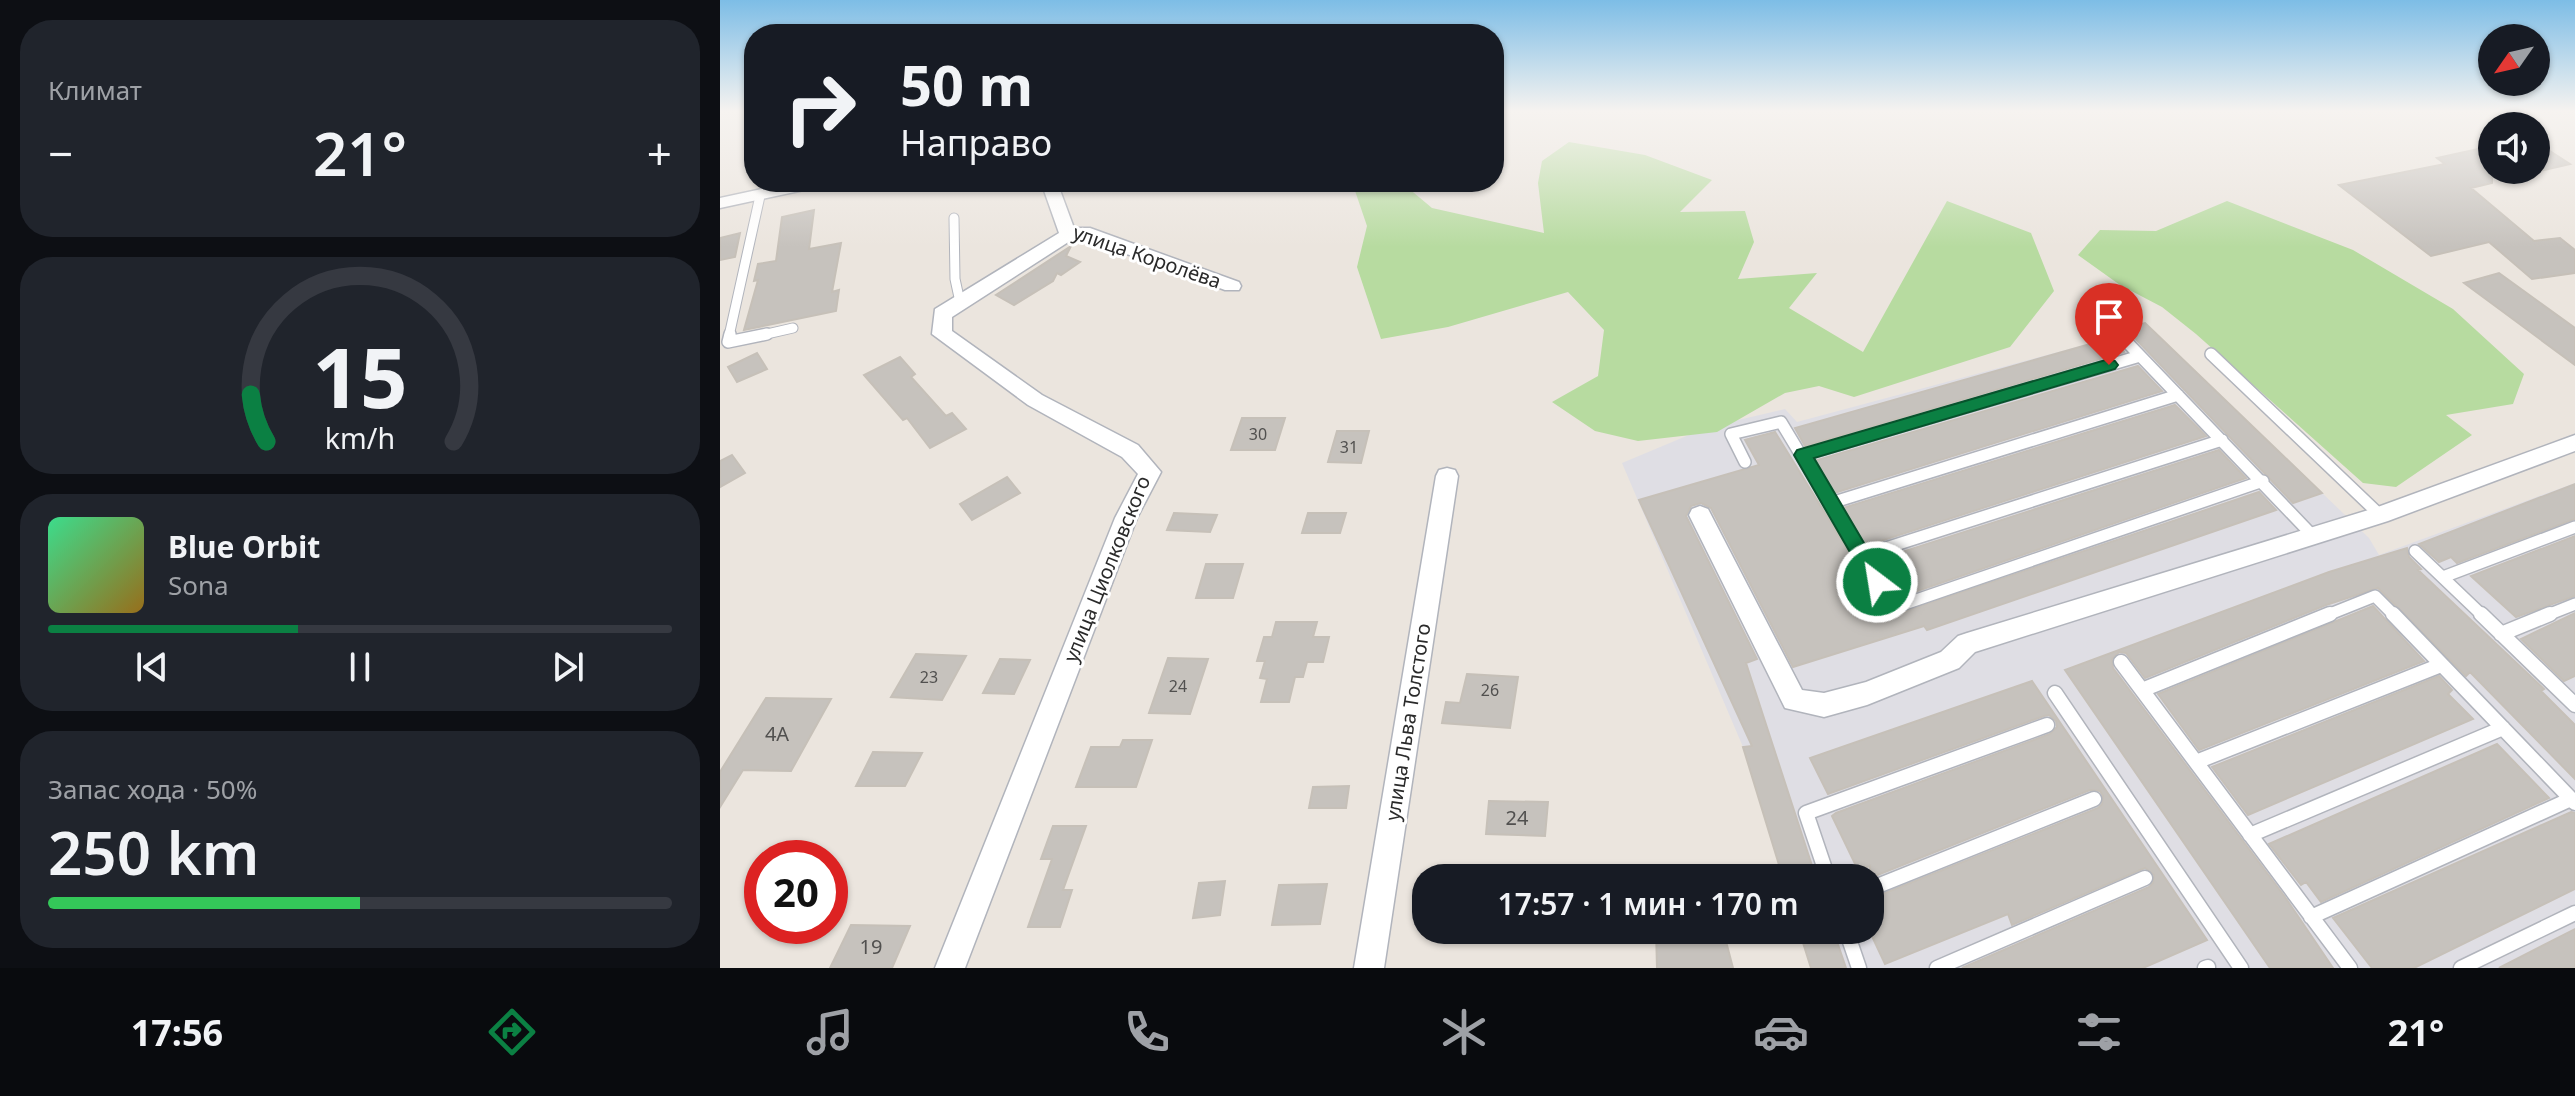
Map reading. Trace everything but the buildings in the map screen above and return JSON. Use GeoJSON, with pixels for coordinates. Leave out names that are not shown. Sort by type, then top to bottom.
{"type":"FeatureCollection","features":[{"type":"Feature","properties":{"kind":"street"},"geometry":{"type":"LineString","coordinates":[[720,203],[777,192]]}},
{"type":"Feature","properties":{"kind":"street","name":"улица Королёва"},"geometry":{"type":"LineString","coordinates":[[1053,192],[1068,235],[1084,232],[1232,286]]}},
{"type":"Feature","properties":{"kind":"street","name":"улица Циолковского"},"geometry":{"type":"LineString","coordinates":[[950,968],[1126,518],[1150,472],[1130,451],[1035,400],[942,334],[942,314],[1068,235]]}},
{"type":"Feature","properties":{"kind":"street"},"geometry":{"type":"LineString","coordinates":[[1700,515],[1794,700],[1824,705],[1923,673],[1950,660],[1967,644],[2380,515],[2575,443]]}},
{"type":"Feature","properties":{"kind":"street","name":"улица Льва Толстого"},"geometry":{"type":"LineString","coordinates":[[1369,968],[1447,476]]}},
{"type":"Feature","properties":{"kind":"lane"},"geometry":{"type":"LineString","coordinates":[[760,196],[728,342],[793,328]]}},
{"type":"Feature","properties":{"kind":"lane"},"geometry":{"type":"LineString","coordinates":[[954,218],[955,279],[960,302]]}},
{"type":"Feature","properties":{"kind":"lane"},"geometry":{"type":"LineString","coordinates":[[2123,338],[2312,535]]}},
{"type":"Feature","properties":{"kind":"lane"},"geometry":{"type":"LineString","coordinates":[[2211,354],[2380,515]]}},
{"type":"Feature","properties":{"kind":"lane"},"geometry":{"type":"LineString","coordinates":[[1803,455],[2140,356]]}},
{"type":"Feature","properties":{"kind":"lane"},"geometry":{"type":"LineString","coordinates":[[1831,503],[2178,395]]}},
{"type":"Feature","properties":{"kind":"lane"},"geometry":{"type":"LineString","coordinates":[[1745,462],[1731,434],[1781,422],[1893,608],[2263,481]]}},
{"type":"Feature","properties":{"kind":"lane"},"geometry":{"type":"LineString","coordinates":[[1861,556],[2222,440]]}},
{"type":"Feature","properties":{"kind":"lane"},"geometry":{"type":"LineString","coordinates":[[2443,577],[2575,527]]}},
{"type":"Feature","properties":{"kind":"lane"},"geometry":{"type":"LineString","coordinates":[[2415,551],[2501,634],[2570,692],[2575,705]]}},
{"type":"Feature","properties":{"kind":"lane"},"geometry":{"type":"LineString","coordinates":[[2142,690],[2375,596],[2573,801],[2311,917]]}},
{"type":"Feature","properties":{"kind":"lane"},"geometry":{"type":"LineString","coordinates":[[2501,634],[2575,604]]}},
{"type":"Feature","properties":{"kind":"lane"},"geometry":{"type":"LineString","coordinates":[[2121,662],[2350,968]]}},
{"type":"Feature","properties":{"kind":"lane"},"geometry":{"type":"LineString","coordinates":[[2196,762],[2441,665]]}},
{"type":"Feature","properties":{"kind":"lane"},"geometry":{"type":"LineString","coordinates":[[2055,693],[2241,968]]}},
{"type":"Feature","properties":{"kind":"lane"},"geometry":{"type":"LineString","coordinates":[[1823,864],[1806,813],[2047,725]]}},
{"type":"Feature","properties":{"kind":"lane"},"geometry":{"type":"LineString","coordinates":[[2250,835],[2503,728]]}},
{"type":"Feature","properties":{"kind":"lane"},"geometry":{"type":"LineString","coordinates":[[1884,883],[2094,799]]}},
{"type":"Feature","properties":{"kind":"lane"},"geometry":{"type":"LineString","coordinates":[[1937,968],[2145,878]]}},
{"type":"Feature","properties":{"kind":"lane"},"geometry":{"type":"LineString","coordinates":[[2461,968],[2575,913]]}},
{"type":"Feature","properties":{"kind":"lane"},"geometry":{"type":"LineString","coordinates":[[1851,944],[1859,968]]}},
{"type":"Feature","properties":{"kind":"shaded area"},"geometry":{"type":"Polygon","coordinates":[[[2145,323],[2369,538],[2379,555],[2575,483],[2575,968],[1811,968],[1803,944],[1884,944],[1884,864],[1779,864],[1743,747],[1622,463],[1708,427],[1785,409],[1797,422],[2114,337],[2123,329],[2145,323]]]}},
{"type":"Feature","properties":{"kind":"green space"},"geometry":{"type":"Polygon","coordinates":[[[1549,156],[1648,156],[1712,180],[1680,212],[1745,211],[1754,242],[1738,279],[1817,273],[1789,308],[1863,352],[1947,201],[2031,233],[2054,291],[2010,347],[1854,397],[1819,386],[1785,393],[1717,432],[1638,441],[1595,431],[1552,402],[1598,376],[1604,330],[1568,292],[1448,327],[1381,339],[1357,267],[1367,226],[1355,192],[1413,192],[1432,208],[1544,233],[1538,183],[1542,161],[1549,156]]]}},
{"type":"Feature","properties":{"kind":"green space"},"geometry":{"type":"Polygon","coordinates":[[[2227,201],[2353,250],[2453,309],[2524,374],[2513,404],[2446,415],[2472,435],[2396,487],[2363,483],[2196,334],[2162,307],[2120,285],[2078,255],[2100,230],[2156,231],[2227,201]]]}},
{"type":"Feature","properties":{"kind":"route"},"geometry":{"type":"LineString","coordinates":[[1877,582],[1803,455],[2109,365]]}}]}
